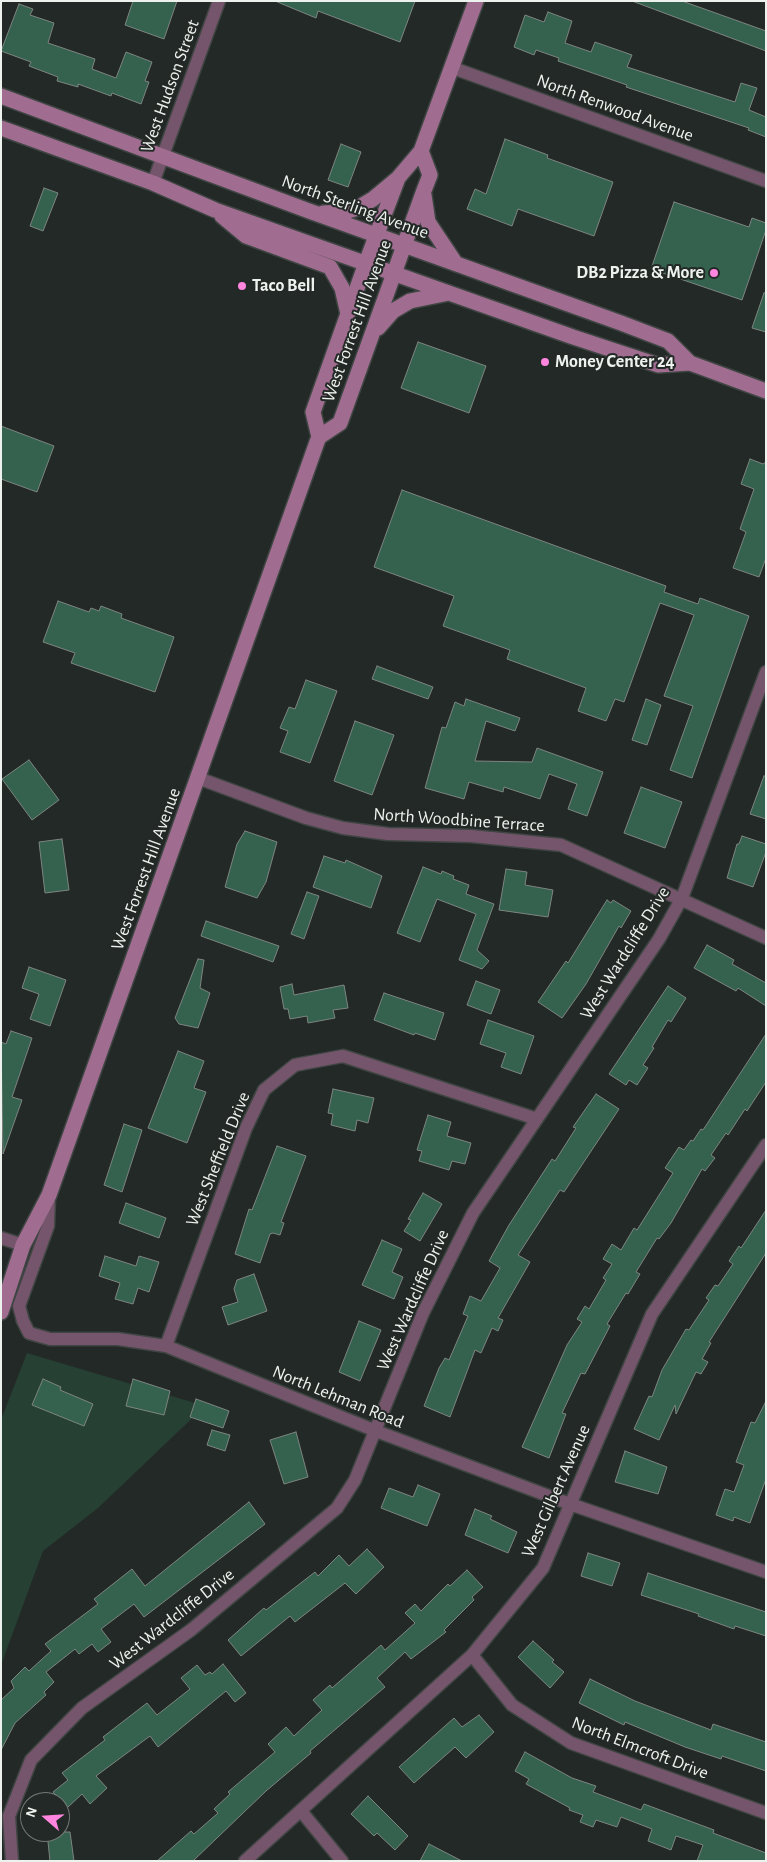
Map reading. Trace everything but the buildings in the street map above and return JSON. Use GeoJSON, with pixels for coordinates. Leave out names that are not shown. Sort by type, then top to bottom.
{"type":"FeatureCollection","features":[{"type":"Feature","properties":{"kind":"main road","name":"West Forrest Hill Avenue"},"geometry":{"type":"LineString","coordinates":[[1,1312],[23,1245],[49,1195],[319,436],[313,412],[366,263],[398,178],[421,151],[476,1]]}},
{"type":"Feature","properties":{"kind":"main road","name":"North Sterling Avenue"},"geometry":{"type":"LineString","coordinates":[[1,96],[668,341],[690,363]]}},
{"type":"Feature","properties":{"kind":"main road","name":"North Sterling Avenue"},"geometry":{"type":"LineString","coordinates":[[1,128],[153,183],[215,210],[658,365],[690,363],[766,391]]}},
{"type":"Feature","properties":{"kind":"main road","name":"West Forrest Hill Avenue"},"geometry":{"type":"LineString","coordinates":[[319,436],[340,423],[395,274],[430,175],[421,151]]}},
{"type":"Feature","properties":{"kind":"main road"},"geometry":{"type":"LineString","coordinates":[[316,213],[344,212],[358,208],[373,199],[398,178]]}},
{"type":"Feature","properties":{"kind":"main road"},"geometry":{"type":"LineString","coordinates":[[423,193],[428,222],[456,264]]}},
{"type":"Feature","properties":{"kind":"main road"},"geometry":{"type":"LineString","coordinates":[[215,210],[246,236],[330,268],[342,288],[348,314]]}},
{"type":"Feature","properties":{"kind":"main road"},"geometry":{"type":"LineString","coordinates":[[372,335],[393,311],[410,301],[450,293]]}},
{"type":"Feature","properties":{"kind":"street","name":"West Hudson Street"},"geometry":{"type":"LineString","coordinates":[[153,183],[219,1]]}},
{"type":"Feature","properties":{"kind":"street","name":"North Renwood Avenue"},"geometry":{"type":"LineString","coordinates":[[453,68],[766,182]]}},
{"type":"Feature","properties":{"kind":"street","name":"West Wardcliffe Drive"},"geometry":{"type":"LineString","coordinates":[[12,1861],[9,1816],[31,1760],[82,1708],[191,1630],[337,1508],[355,1480],[422,1313],[473,1213],[659,939],[682,898],[766,672]]}},
{"type":"Feature","properties":{"kind":"street","name":"North Woodbine Terrace"},"geometry":{"type":"LineString","coordinates":[[198,778],[306,818],[343,828],[388,834],[471,836],[562,844],[766,938]]}},
{"type":"Feature","properties":{"kind":"street","name":"West Sheffield Drive"},"geometry":{"type":"LineString","coordinates":[[166,1346],[246,1128],[264,1090],[295,1065],[343,1056],[537,1119]]}},
{"type":"Feature","properties":{"kind":"street","name":"West Gilbert Avenue"},"geometry":{"type":"LineString","coordinates":[[245,1861],[472,1655],[543,1568],[652,1314],[766,1145]]}},
{"type":"Feature","properties":{"kind":"street","name":"North Lehman Road"},"geometry":{"type":"LineString","coordinates":[[49,1195],[48,1226],[19,1306],[29,1333],[50,1338],[118,1339],[166,1346],[376,1431],[570,1504],[766,1572]]}},
{"type":"Feature","properties":{"kind":"street"},"geometry":{"type":"LineString","coordinates":[[1,1238],[23,1245]]}},
{"type":"Feature","properties":{"kind":"street","name":"North Elmcroft Drive"},"geometry":{"type":"LineString","coordinates":[[472,1655],[512,1705],[570,1743],[766,1813]]}},
{"type":"Feature","properties":{"kind":"street"},"geometry":{"type":"LineString","coordinates":[[301,1811],[342,1861]]}},
{"type":"Feature","properties":{"kind":"green space"},"geometry":{"type":"Polygon","coordinates":[[[27,1353],[205,1406],[98,1508],[43,1551],[1,1665],[1,1420],[27,1353]]]}},
{"type":"Feature","properties":{"kind":"place","name":"DB2 Pizza & More"},"geometry":{"type":"Point","coordinates":[714,273]}},
{"type":"Feature","properties":{"kind":"place","name":"Taco Bell"},"geometry":{"type":"Point","coordinates":[242,286]}},
{"type":"Feature","properties":{"kind":"place","name":"Money Center 24"},"geometry":{"type":"Point","coordinates":[545,362]}}]}
